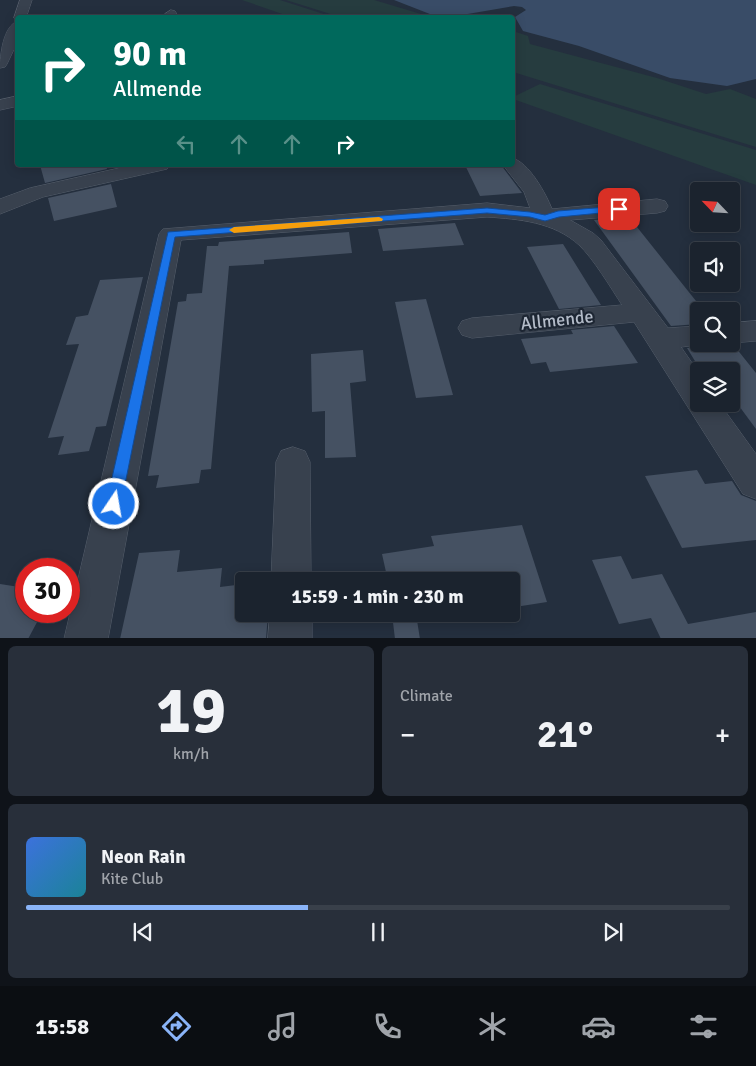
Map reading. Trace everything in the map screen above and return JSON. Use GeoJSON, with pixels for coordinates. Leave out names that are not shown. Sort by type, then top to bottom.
{"type":"FeatureCollection","features":[{"type":"Feature","properties":{"kind":"street"},"geometry":{"type":"LineString","coordinates":[[18,15],[26,0]]}},
{"type":"Feature","properties":{"kind":"street"},"geometry":{"type":"LineString","coordinates":[[5,63],[13,26]]}},
{"type":"Feature","properties":{"kind":"street"},"geometry":{"type":"LineString","coordinates":[[0,104],[15,102]]}},
{"type":"Feature","properties":{"kind":"street"},"geometry":{"type":"LineString","coordinates":[[2,206],[36,192],[151,167]]}},
{"type":"Feature","properties":{"kind":"street"},"geometry":{"type":"LineString","coordinates":[[515,167],[525,177],[534,191],[545,218]]}},
{"type":"Feature","properties":{"kind":"street"},"geometry":{"type":"LineString","coordinates":[[545,218],[558,214],[657,206]]}},
{"type":"Feature","properties":{"kind":"street"},"geometry":{"type":"LineString","coordinates":[[86,638],[171,234],[487,210],[530,214],[545,218],[563,225],[589,242],[641,312],[690,384]]}},
{"type":"Feature","properties":{"kind":"street","name":"Allmende"},"geometry":{"type":"LineString","coordinates":[[472,328],[641,312]]}},
{"type":"Feature","properties":{"kind":"street"},"geometry":{"type":"LineString","coordinates":[[740,332],[756,331]]}},
{"type":"Feature","properties":{"kind":"street"},"geometry":{"type":"LineString","coordinates":[[660,339],[690,337]]}},
{"type":"Feature","properties":{"kind":"street"},"geometry":{"type":"LineString","coordinates":[[708,412],[756,483]]}},
{"type":"Feature","properties":{"kind":"street"},"geometry":{"type":"LineString","coordinates":[[291,572],[293,462]]}},
{"type":"Feature","properties":{"kind":"street"},"geometry":{"type":"LineString","coordinates":[[290,638],[291,622]]}},
{"type":"Feature","properties":{"kind":"green space"},"geometry":{"type":"Polygon","coordinates":[[[242,0],[280,0],[327,15],[285,15],[242,0]]]}},
{"type":"Feature","properties":{"kind":"green space"},"geometry":{"type":"Polygon","coordinates":[[[286,0],[374,0],[424,15],[334,15],[286,0]]]}},
{"type":"Feature","properties":{"kind":"green space"},"geometry":{"type":"Polygon","coordinates":[[[515,32],[528,36],[530,44],[657,78],[706,94],[730,89],[756,99],[756,147],[515,73],[515,32]]]}},
{"type":"Feature","properties":{"kind":"green space"},"geometry":{"type":"Polygon","coordinates":[[[540,84],[756,150],[756,185],[515,100],[515,96],[540,84]]]}},
{"type":"Feature","properties":{"kind":"water"},"geometry":{"type":"Polygon","coordinates":[[[394,0],[756,0],[756,79],[727,86],[670,78],[579,46],[523,31],[515,17],[526,10],[522,7],[514,6],[462,15],[432,15],[394,0]]]}},
{"type":"Feature","properties":{"kind":"building"},"geometry":{"type":"Polygon","coordinates":[[[41,167],[106,167],[107,169],[45,183],[41,167]]]}},
{"type":"Feature","properties":{"kind":"building"},"geometry":{"type":"Polygon","coordinates":[[[466,167],[502,167],[522,193],[480,196],[466,167]]]}},
{"type":"Feature","properties":{"kind":"building"},"geometry":{"type":"Polygon","coordinates":[[[111,184],[117,207],[54,221],[48,198],[111,184]]]}},
{"type":"Feature","properties":{"kind":"building"},"geometry":{"type":"Polygon","coordinates":[[[629,217],[697,302],[690,302],[690,325],[671,326],[594,220],[629,217]]]}},
{"type":"Feature","properties":{"kind":"building"},"geometry":{"type":"Polygon","coordinates":[[[455,223],[464,245],[383,251],[378,229],[455,223]]]}},
{"type":"Feature","properties":{"kind":"building"},"geometry":{"type":"Polygon","coordinates":[[[349,232],[352,253],[264,260],[264,264],[229,266],[211,469],[201,470],[199,483],[156,488],[159,475],[148,476],[178,302],[186,301],[187,294],[202,293],[207,246],[218,246],[219,242],[349,232]]]}},
{"type":"Feature","properties":{"kind":"building"},"geometry":{"type":"Polygon","coordinates":[[[563,244],[601,305],[559,309],[527,247],[563,244]]]}},
{"type":"Feature","properties":{"kind":"building"},"geometry":{"type":"Polygon","coordinates":[[[143,277],[106,426],[96,427],[89,451],[58,455],[64,436],[48,438],[79,344],[66,345],[76,317],[88,315],[100,280],[143,277]]]}},
{"type":"Feature","properties":{"kind":"building"},"geometry":{"type":"Polygon","coordinates":[[[426,299],[453,395],[416,398],[395,302],[426,299]]]}},
{"type":"Feature","properties":{"kind":"building"},"geometry":{"type":"Polygon","coordinates":[[[614,326],[638,363],[550,372],[546,362],[531,364],[521,339],[573,334],[571,330],[614,326]]]}},
{"type":"Feature","properties":{"kind":"building"},"geometry":{"type":"Polygon","coordinates":[[[687,348],[690,348],[690,352],[739,352],[756,373],[756,429],[740,407],[740,362],[696,362],[687,348]]]}},
{"type":"Feature","properties":{"kind":"building"},"geometry":{"type":"Polygon","coordinates":[[[363,350],[366,381],[350,383],[356,457],[325,458],[325,411],[312,412],[311,354],[363,350]]]}},
{"type":"Feature","properties":{"kind":"building"},"geometry":{"type":"Polygon","coordinates":[[[697,470],[705,484],[732,481],[741,495],[756,501],[756,540],[682,548],[645,476],[697,470]]]}},
{"type":"Feature","properties":{"kind":"building"},"geometry":{"type":"Polygon","coordinates":[[[522,525],[547,602],[520,606],[520,572],[386,572],[382,554],[434,546],[431,536],[522,525]]]}},
{"type":"Feature","properties":{"kind":"building"},"geometry":{"type":"Polygon","coordinates":[[[180,550],[177,572],[222,568],[220,587],[235,585],[235,622],[267,622],[266,638],[120,638],[139,553],[180,550]]]}},
{"type":"Feature","properties":{"kind":"building"},"geometry":{"type":"Polygon","coordinates":[[[621,556],[632,579],[662,574],[688,624],[756,612],[756,638],[661,638],[651,618],[619,624],[592,560],[621,556]]]}},
{"type":"Feature","properties":{"kind":"building"},"geometry":{"type":"Polygon","coordinates":[[[0,584],[15,586],[15,623],[37,623],[29,638],[0,638],[0,584]]]}},
{"type":"Feature","properties":{"kind":"building"},"geometry":{"type":"Polygon","coordinates":[[[393,622],[417,622],[420,638],[395,638],[393,622]]]}},
{"type":"Feature","properties":{"kind":"slow traffic"},"geometry":{"type":"LineString","coordinates":[[234,230],[379,219]]}},
{"type":"Feature","properties":{"kind":"route"},"geometry":{"type":"LineString","coordinates":[[114,504],[171,234],[435,216],[487,210],[530,214],[545,218],[558,214],[619,209]]}}]}
